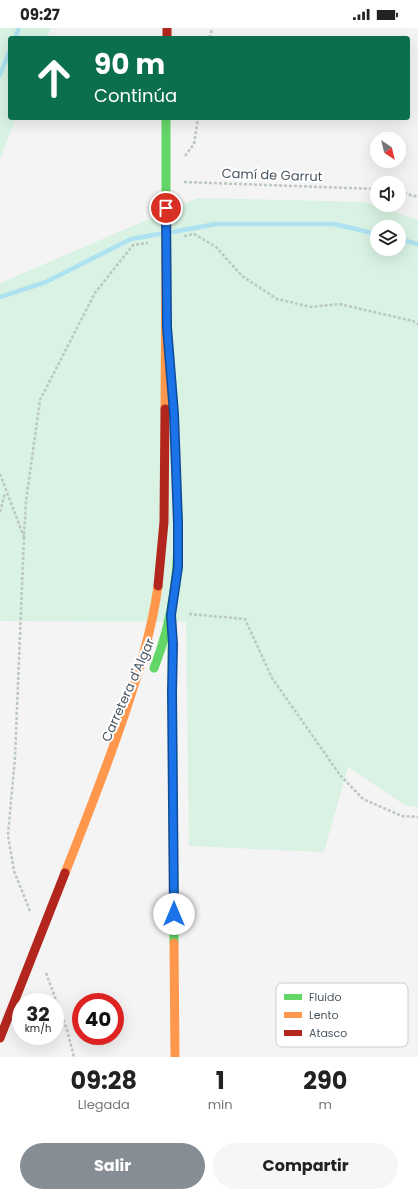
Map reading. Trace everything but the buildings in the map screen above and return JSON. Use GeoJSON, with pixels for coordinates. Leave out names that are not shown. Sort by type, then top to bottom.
{"type":"FeatureCollection","features":[{"type":"Feature","properties":{"kind":"main road","name":"Carretera d'Algar"},"geometry":{"type":"LineString","coordinates":[[0,1038],[104,776],[145,654],[154,619],[162,559],[167,327],[166,120]]}},
{"type":"Feature","properties":{"kind":"main road","name":"Carretera d'Algar"},"geometry":{"type":"LineString","coordinates":[[167,327],[174,422]]}},
{"type":"Feature","properties":{"kind":"main road"},"geometry":{"type":"LineString","coordinates":[[164,452],[170,492],[171,534],[167,587],[157,641],[159,656],[166,681],[172,692]]}},
{"type":"Feature","properties":{"kind":"main road","name":"Carretera d'Algar"},"geometry":{"type":"LineString","coordinates":[[150,677],[159,656],[171,614],[178,567],[178,507]]}},
{"type":"Feature","properties":{"kind":"main road"},"geometry":{"type":"LineString","coordinates":[[171,614],[173,644],[172,692],[175,1057]]}},
{"type":"Feature","properties":{"kind":"main road","name":"Carretera d'Algar"},"geometry":{"type":"LineString","coordinates":[[104,776],[136,710]]}},
{"type":"Feature","properties":{"kind":"path","name":"Camí de Garrut"},"geometry":{"type":"LineString","coordinates":[[166,181],[370,189]]}},
{"type":"Feature","properties":{"kind":"path"},"geometry":{"type":"LineString","coordinates":[[406,194],[418,197]]}},
{"type":"Feature","properties":{"kind":"path"},"geometry":{"type":"LineString","coordinates":[[179,237],[194,234],[216,247],[242,276],[277,299],[311,307],[339,304],[413,321],[418,324]]}},
{"type":"Feature","properties":{"kind":"path"},"geometry":{"type":"LineString","coordinates":[[44,927],[31,913],[14,871],[8,835],[15,757],[26,501],[40,400],[95,293],[133,245],[156,241]]}},
{"type":"Feature","properties":{"kind":"path"},"geometry":{"type":"LineString","coordinates":[[0,474],[5,492],[24,537]]}},
{"type":"Feature","properties":{"kind":"path"},"geometry":{"type":"LineString","coordinates":[[0,512],[5,492]]}},
{"type":"Feature","properties":{"kind":"path"},"geometry":{"type":"LineString","coordinates":[[171,614],[245,619],[272,678],[340,775],[363,799],[402,816],[418,817]]}},
{"type":"Feature","properties":{"kind":"path"},"geometry":{"type":"LineString","coordinates":[[34,951],[47,975],[67,1030],[74,1057]]}},
{"type":"Feature","properties":{"kind":"green space"},"geometry":{"type":"Polygon","coordinates":[[[0,28],[51,28],[48,36],[8,36],[8,120],[15,120],[0,159],[0,28]]]}},
{"type":"Feature","properties":{"kind":"green space"},"geometry":{"type":"Polygon","coordinates":[[[198,198],[364,202],[370,204],[370,212],[394,212],[418,220],[418,807],[406,806],[348,767],[324,852],[189,846],[186,622],[0,621],[0,283],[198,198]]]}},
{"type":"Feature","properties":{"kind":"waterway"},"geometry":{"type":"LineString","coordinates":[[16,36],[19,28]]}},
{"type":"Feature","properties":{"kind":"waterway"},"geometry":{"type":"LineString","coordinates":[[0,75],[8,55]]}},
{"type":"Feature","properties":{"kind":"waterway"},"geometry":{"type":"LineString","coordinates":[[173,232],[216,224],[334,224],[370,232]]}},
{"type":"Feature","properties":{"kind":"waterway"},"geometry":{"type":"LineString","coordinates":[[0,297],[46,282],[131,239],[159,234]]}},
{"type":"Feature","properties":{"kind":"waterway"},"geometry":{"type":"LineString","coordinates":[[406,241],[418,244]]}},
{"type":"Feature","properties":{"kind":"traffic: fast"},"geometry":{"type":"LineString","coordinates":[[166,120],[166,196]]}},
{"type":"Feature","properties":{"kind":"traffic: fast"},"geometry":{"type":"LineString","coordinates":[[154,668],[171,612],[174,593],[178,515]]}},
{"type":"Feature","properties":{"kind":"traffic: fast"},"geometry":{"type":"LineString","coordinates":[[172,634],[174,943]]}},
{"type":"Feature","properties":{"kind":"traffic: slow"},"geometry":{"type":"LineString","coordinates":[[166,196],[166,260]]}},
{"type":"Feature","properties":{"kind":"traffic: slow"},"geometry":{"type":"LineString","coordinates":[[165,409],[166,260]]}},
{"type":"Feature","properties":{"kind":"traffic: slow"},"geometry":{"type":"LineString","coordinates":[[65,873],[104,773],[130,697],[149,634],[158,586]]}},
{"type":"Feature","properties":{"kind":"traffic: slow"},"geometry":{"type":"LineString","coordinates":[[174,943],[175,1057]]}},
{"type":"Feature","properties":{"kind":"traffic: jam"},"geometry":{"type":"LineString","coordinates":[[167,28],[167,36]]}},
{"type":"Feature","properties":{"kind":"traffic: jam"},"geometry":{"type":"LineString","coordinates":[[158,586],[164,522],[165,409]]}},
{"type":"Feature","properties":{"kind":"traffic: jam"},"geometry":{"type":"LineString","coordinates":[[0,1038],[65,873]]}},
{"type":"Feature","properties":{"kind":"route"},"geometry":{"type":"LineString","coordinates":[[166,208],[167,327],[174,414],[178,523],[178,567],[171,615],[173,644],[174,914]]}}]}
